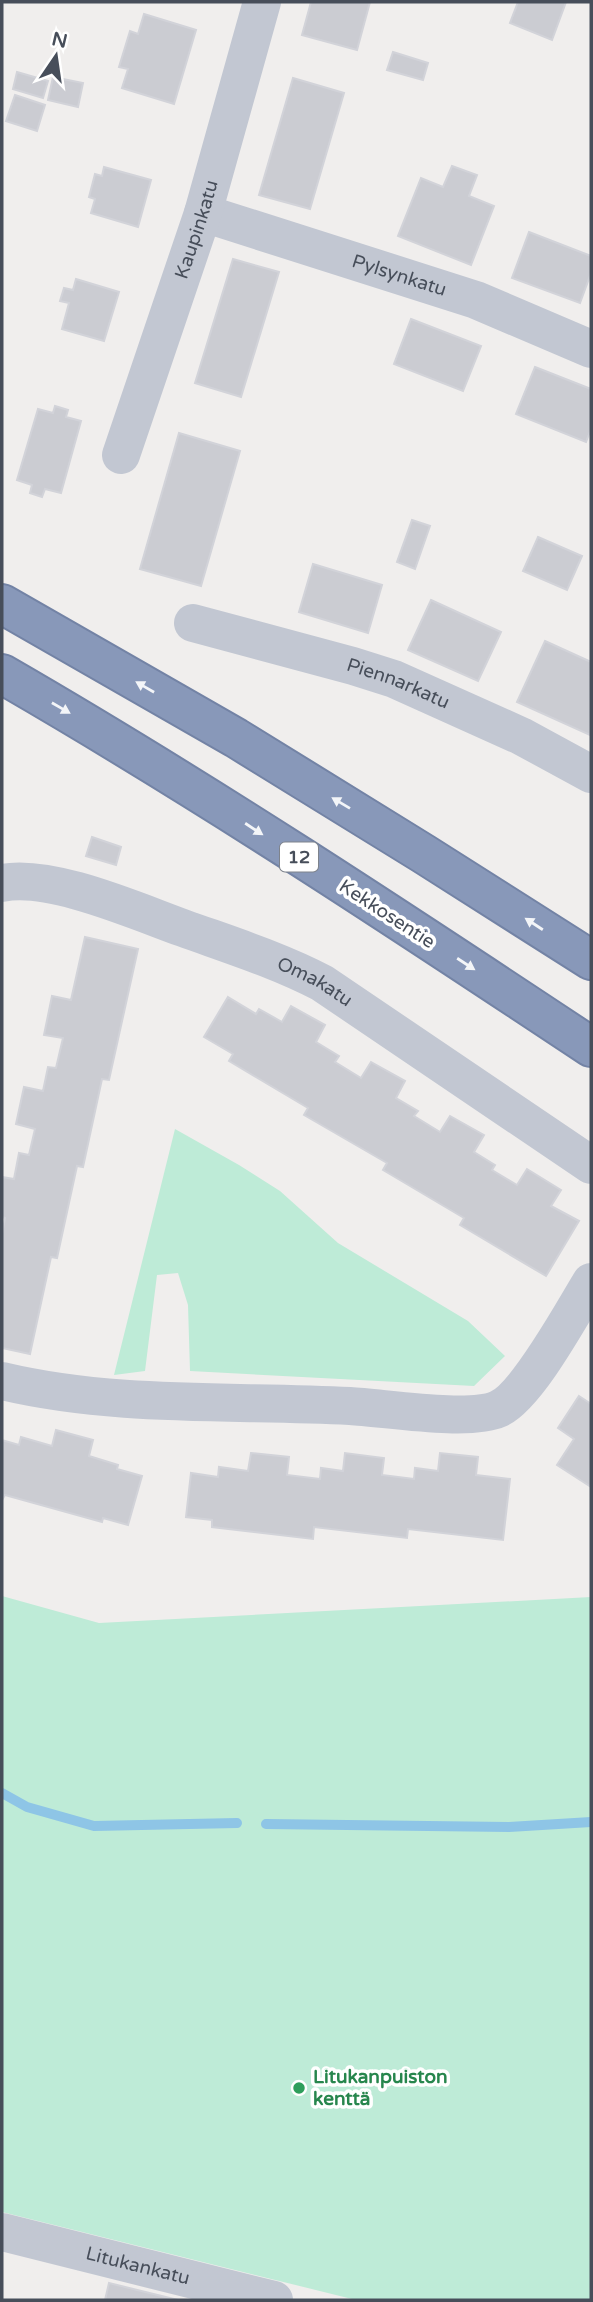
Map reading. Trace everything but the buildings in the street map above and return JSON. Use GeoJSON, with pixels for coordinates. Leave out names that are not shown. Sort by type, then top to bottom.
{"type":"FeatureCollection","features":[{"type":"Feature","properties":{"kind":"highway"},"geometry":{"type":"LineString","coordinates":[[2,604],[236,738],[591,960]]}},
{"type":"Feature","properties":{"kind":"highway","name":"Kekkosentie"},"geometry":{"type":"LineString","coordinates":[[2,674],[119,742],[448,952],[591,1047]]}},
{"type":"Feature","properties":{"kind":"street","name":"Kaupinkatu"},"geometry":{"type":"LineString","coordinates":[[121,455],[203,213],[262,2]]}},
{"type":"Feature","properties":{"kind":"street","name":"Pylsynkatu"},"geometry":{"type":"LineString","coordinates":[[203,213],[476,300],[591,349]]}},
{"type":"Feature","properties":{"kind":"street","name":"Piennarkatu"},"geometry":{"type":"LineString","coordinates":[[193,623],[394,679],[521,736],[591,774]]}},
{"type":"Feature","properties":{"kind":"street","name":"Omakatu"},"geometry":{"type":"LineString","coordinates":[[2,883],[19,881],[54,886],[112,903],[287,965],[322,983],[591,1165]]}},
{"type":"Feature","properties":{"kind":"street"},"geometry":{"type":"LineString","coordinates":[[2,1381],[43,1391],[103,1398],[304,1404],[484,1414],[500,1409],[532,1375],[591,1282]]}},
{"type":"Feature","properties":{"kind":"street","name":"Litukankatu"},"geometry":{"type":"LineString","coordinates":[[2,2232],[274,2300]]}},
{"type":"Feature","properties":{"kind":"green space"},"geometry":{"type":"Polygon","coordinates":[[[175,1129],[280,1191],[338,1243],[468,1321],[505,1356],[474,1386],[190,1371],[188,1305],[178,1273],[157,1275],[145,1371],[114,1375],[175,1129]]]}},
{"type":"Feature","properties":{"kind":"green space"},"geometry":{"type":"Polygon","coordinates":[[[2,1596],[99,1623],[591,1597],[591,2300],[356,2300],[2,2212],[2,1596]]]}},
{"type":"Feature","properties":{"kind":"waterway"},"geometry":{"type":"LineString","coordinates":[[2,1793],[27,1807],[94,1826],[237,1823]]}},
{"type":"Feature","properties":{"kind":"waterway"},"geometry":{"type":"LineString","coordinates":[[266,1824],[509,1827],[591,1822]]}},
{"type":"Feature","properties":{"kind":"place","name":"Litukanpuiston kenttä"},"geometry":{"type":"Point","coordinates":[299,2088]}}]}
